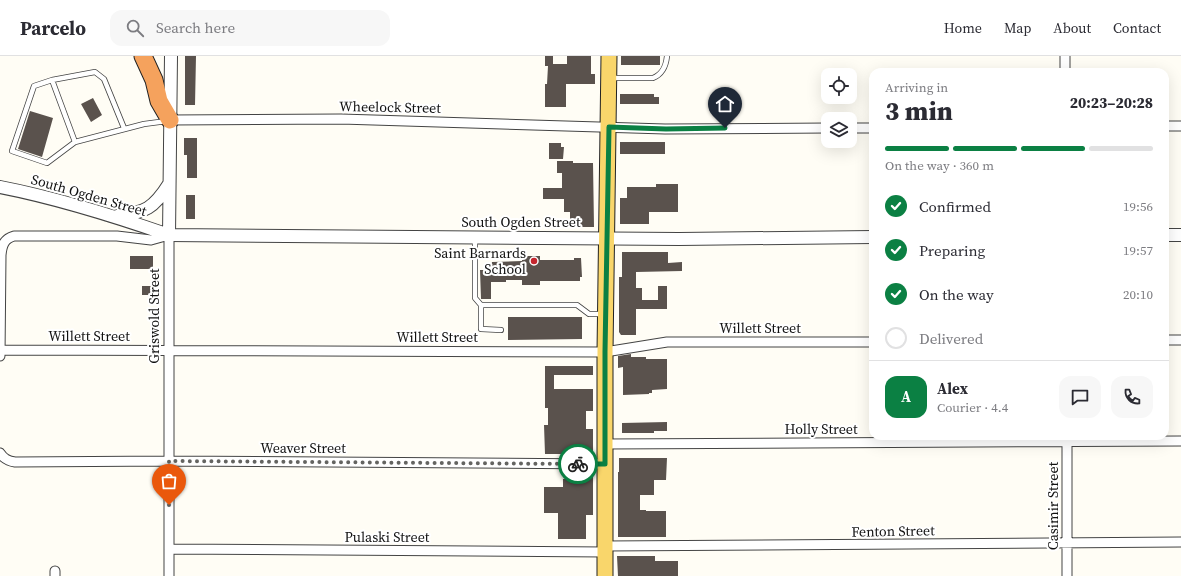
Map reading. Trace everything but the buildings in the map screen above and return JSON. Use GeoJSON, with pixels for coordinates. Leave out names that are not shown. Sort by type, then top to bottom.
{"type":"FeatureCollection","features":[{"type":"Feature","properties":{"kind":"highway"},"geometry":{"type":"LineString","coordinates":[[143,56],[154,80],[159,101],[170,120]]}},
{"type":"Feature","properties":{"kind":"main road"},"geometry":{"type":"LineString","coordinates":[[605,576],[605,352],[610,56]]}},
{"type":"Feature","properties":{"kind":"street","name":"Griswold Street"},"geometry":{"type":"LineString","coordinates":[[169,576],[169,184],[172,56]]}},
{"type":"Feature","properties":{"kind":"street"},"geometry":{"type":"LineString","coordinates":[[1065,56],[1066,68]]}},
{"type":"Feature","properties":{"kind":"street","name":"Wheelock Street"},"geometry":{"type":"LineString","coordinates":[[170,120],[340,119],[666,129],[821,128]]}},
{"type":"Feature","properties":{"kind":"street"},"geometry":{"type":"LineString","coordinates":[[1169,126],[1181,126]]}},
{"type":"Feature","properties":{"kind":"street"},"geometry":{"type":"LineString","coordinates":[[857,128],[869,128]]}},
{"type":"Feature","properties":{"kind":"street"},"geometry":{"type":"LineString","coordinates":[[114,217],[138,213],[150,208],[160,198],[169,184]]}},
{"type":"Feature","properties":{"kind":"street","name":"South Ogden Street"},"geometry":{"type":"LineString","coordinates":[[0,187],[28,192],[169,235]]}},
{"type":"Feature","properties":{"kind":"street","name":"South Ogden Street"},"geometry":{"type":"LineString","coordinates":[[0,350],[1,255],[4,241],[14,236],[117,236],[150,240],[169,235],[679,239],[869,237]]}},
{"type":"Feature","properties":{"kind":"street"},"geometry":{"type":"LineString","coordinates":[[1169,235],[1181,235]]}},
{"type":"Feature","properties":{"kind":"street"},"geometry":{"type":"LineString","coordinates":[[1169,340],[1181,340]]}},
{"type":"Feature","properties":{"kind":"street","name":"Willett Street"},"geometry":{"type":"LineString","coordinates":[[0,350],[605,352],[667,342],[869,342]]}},
{"type":"Feature","properties":{"kind":"street"},"geometry":{"type":"LineString","coordinates":[[0,350],[0,356]]}},
{"type":"Feature","properties":{"kind":"street","name":"Holly Street"},"geometry":{"type":"LineString","coordinates":[[605,444],[975,440]]}},
{"type":"Feature","properties":{"kind":"street","name":"Casimir Street"},"geometry":{"type":"LineString","coordinates":[[1067,440],[1067,576]]}},
{"type":"Feature","properties":{"kind":"street","name":"Holly Street"},"geometry":{"type":"LineString","coordinates":[[1124,440],[1181,441]]}},
{"type":"Feature","properties":{"kind":"street","name":"Weaver Street"},"geometry":{"type":"LineString","coordinates":[[1,455],[14,462],[169,461],[605,464]]}},
{"type":"Feature","properties":{"kind":"street","name":"Fenton Street"},"geometry":{"type":"LineString","coordinates":[[605,549],[1181,542]]}},
{"type":"Feature","properties":{"kind":"street","name":"Pulaski Street"},"geometry":{"type":"LineString","coordinates":[[169,549],[605,549]]}},
{"type":"Feature","properties":{"kind":"lane"},"geometry":{"type":"LineString","coordinates":[[609,78],[653,78],[659,75],[664,69],[667,56]]}},
{"type":"Feature","properties":{"kind":"lane"},"geometry":{"type":"LineString","coordinates":[[124,128],[104,79],[95,72],[52,80],[34,86],[12,151],[47,163],[75,142],[124,128],[170,120]]}},
{"type":"Feature","properties":{"kind":"lane"},"geometry":{"type":"LineString","coordinates":[[52,80],[75,142]]}},
{"type":"Feature","properties":{"kind":"lane"},"geometry":{"type":"LineString","coordinates":[[475,237],[475,298],[481,306],[481,329],[502,330]]}},
{"type":"Feature","properties":{"kind":"lane"},"geometry":{"type":"LineString","coordinates":[[481,306],[577,305],[589,314],[606,314]]}},
{"type":"Feature","properties":{"kind":"way so far"},"geometry":{"type":"LineString","coordinates":[[169,505],[169,461],[578,464]]}},
{"type":"Feature","properties":{"kind":"place","name":"Saint Barnards School"},"geometry":{"type":"Point","coordinates":[534,261]}},
{"type":"Feature","properties":{"kind":"route"},"geometry":{"type":"LineString","coordinates":[[578,464],[605,464],[605,352],[609,127],[666,129],[725,128]]}}]}
